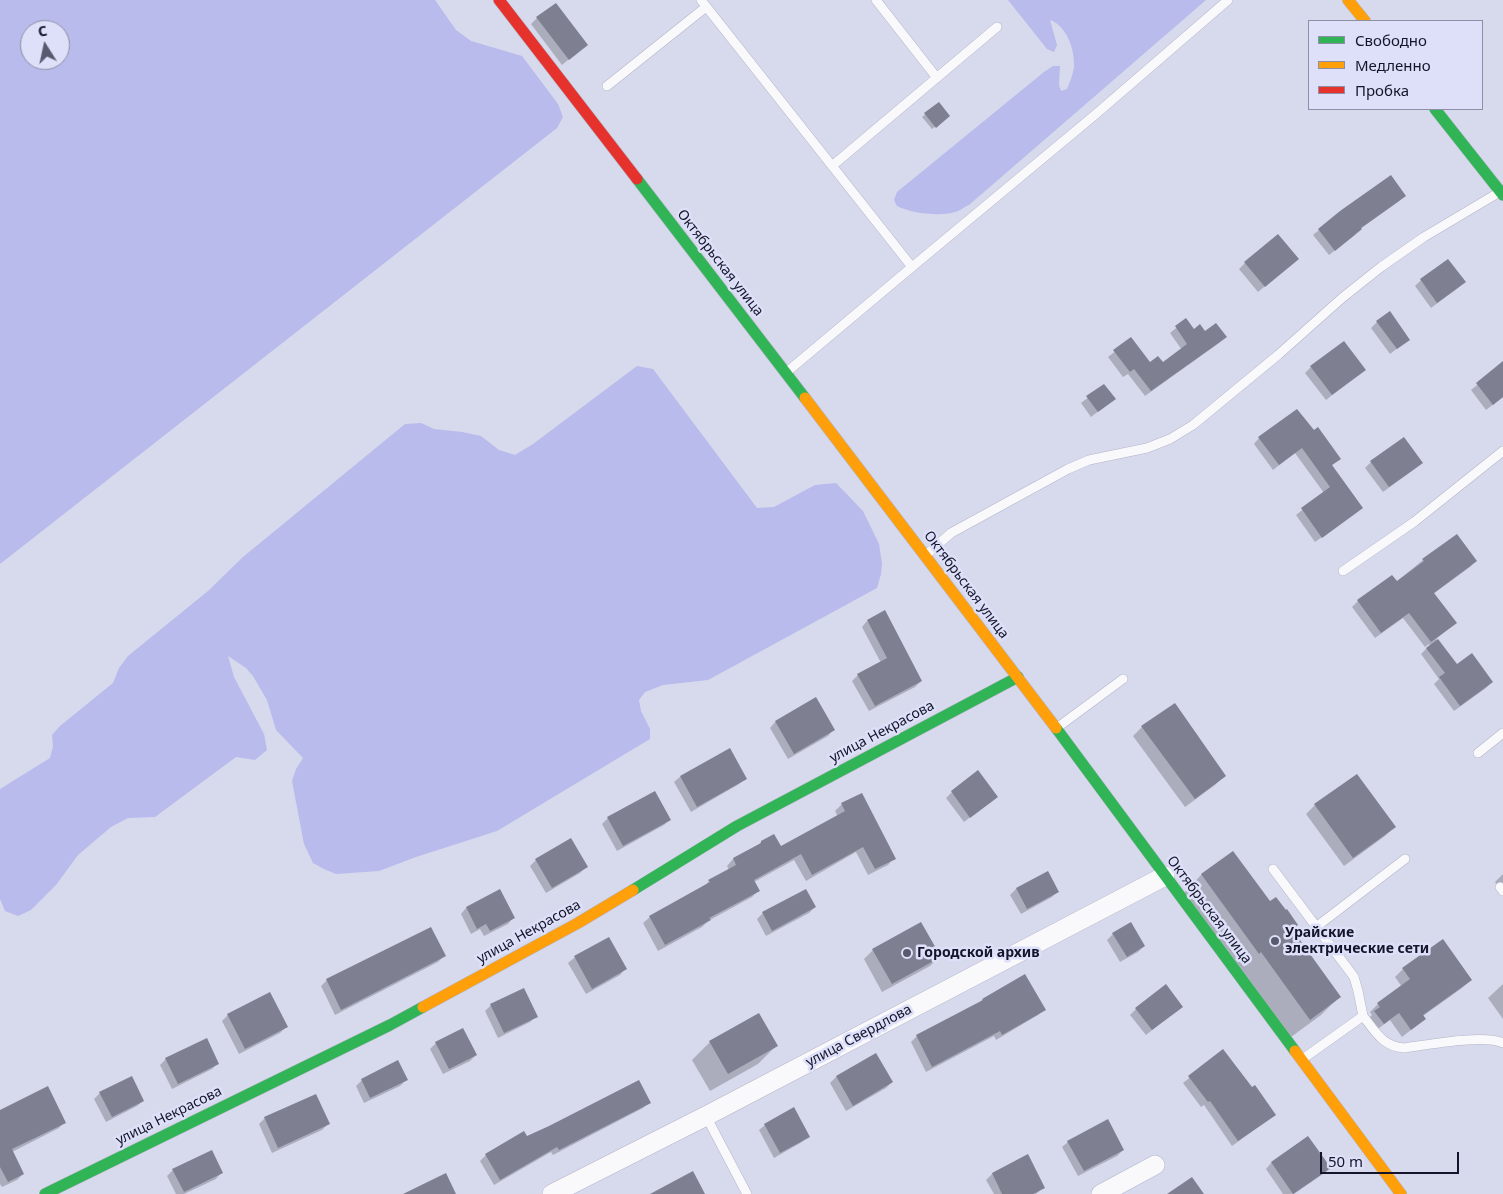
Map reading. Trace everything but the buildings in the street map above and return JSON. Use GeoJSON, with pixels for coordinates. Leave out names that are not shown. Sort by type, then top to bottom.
{"type":"FeatureCollection","features":[{"type":"Feature","properties":{"kind":"street","name":"Октябрьская улица"},"geometry":{"type":"LineString","coordinates":[[499,0],[1018,677],[1401,1194]]}},
{"type":"Feature","properties":{"kind":"street"},"geometry":{"type":"LineString","coordinates":[[1348,0],[1364,20]]}},
{"type":"Feature","properties":{"kind":"street"},"geometry":{"type":"LineString","coordinates":[[1436,110],[1502,193]]}},
{"type":"Feature","properties":{"kind":"street","name":"улица Некрасова"},"geometry":{"type":"LineString","coordinates":[[45,1194],[390,1025],[578,923],[737,826],[1018,677]]}},
{"type":"Feature","properties":{"kind":"street","name":"улица Свердлова"},"geometry":{"type":"LineString","coordinates":[[552,1194],[706,1116],[1164,876]]}},
{"type":"Feature","properties":{"kind":"street"},"geometry":{"type":"LineString","coordinates":[[1101,1194],[1155,1165]]}},
{"type":"Feature","properties":{"kind":"lane"},"geometry":{"type":"LineString","coordinates":[[876,0],[937,78]]}},
{"type":"Feature","properties":{"kind":"lane"},"geometry":{"type":"LineString","coordinates":[[786,373],[1096,114],[1228,0]]}},
{"type":"Feature","properties":{"kind":"lane"},"geometry":{"type":"LineString","coordinates":[[607,86],[704,3],[912,267]]}},
{"type":"Feature","properties":{"kind":"lane"},"geometry":{"type":"LineString","coordinates":[[832,166],[997,27]]}},
{"type":"Feature","properties":{"kind":"lane"},"geometry":{"type":"LineString","coordinates":[[925,556],[951,533],[1068,469],[1090,460],[1147,448],[1170,439],[1193,425],[1380,267],[1424,237],[1502,193]]}},
{"type":"Feature","properties":{"kind":"lane"},"geometry":{"type":"LineString","coordinates":[[1343,571],[1414,522],[1503,451]]}},
{"type":"Feature","properties":{"kind":"lane"},"geometry":{"type":"LineString","coordinates":[[1056,729],[1123,680]]}},
{"type":"Feature","properties":{"kind":"lane"},"geometry":{"type":"LineString","coordinates":[[1478,753],[1503,733]]}},
{"type":"Feature","properties":{"kind":"lane"},"geometry":{"type":"LineString","coordinates":[[1316,927],[1405,859]]}},
{"type":"Feature","properties":{"kind":"lane"},"geometry":{"type":"LineString","coordinates":[[1273,869],[1354,977],[1363,1016],[1383,1041],[1394,1047],[1404,1048],[1482,1039],[1503,1043]]}},
{"type":"Feature","properties":{"kind":"lane"},"geometry":{"type":"LineString","coordinates":[[1302,1060],[1363,1016]]}},
{"type":"Feature","properties":{"kind":"lane"},"geometry":{"type":"LineString","coordinates":[[706,1116],[746,1194]]}},
{"type":"Feature","properties":{"kind":"shaded area"},"geometry":{"type":"Polygon","coordinates":[[[0,0],[435,0],[456,30],[471,41],[522,56],[558,104],[563,117],[557,128],[0,564],[0,0]]]}},
{"type":"Feature","properties":{"kind":"shaded area"},"geometry":{"type":"Polygon","coordinates":[[[1008,0],[1206,0],[969,205],[957,211],[941,214],[917,212],[897,206],[894,200],[897,192],[1044,72],[1053,66],[1060,66],[1059,85],[1061,91],[1067,89],[1074,67],[1069,39],[1061,27],[1050,20],[1057,45],[1054,52],[1047,49],[1008,0]]]}},
{"type":"Feature","properties":{"kind":"shaded area"},"geometry":{"type":"Polygon","coordinates":[[[637,366],[653,369],[757,508],[774,507],[815,485],[836,483],[863,511],[879,544],[882,563],[877,588],[708,680],[663,685],[645,692],[639,700],[641,711],[650,729],[650,739],[497,831],[379,871],[336,874],[313,863],[304,844],[292,781],[296,769],[303,758],[276,730],[267,700],[253,676],[246,668],[228,656],[234,677],[264,734],[267,750],[255,760],[236,757],[155,817],[128,818],[111,827],[78,855],[56,885],[31,910],[18,916],[5,911],[0,899],[0,789],[50,758],[53,746],[52,735],[60,726],[113,683],[119,668],[128,656],[208,591],[243,557],[405,424],[421,423],[434,429],[481,436],[499,450],[515,455],[533,444],[637,366]]]}},
{"type":"Feature","properties":{"kind":"traffic: fast"},"geometry":{"type":"LineString","coordinates":[[1436,110],[1503,195]]}},
{"type":"Feature","properties":{"kind":"traffic: fast"},"geometry":{"type":"LineString","coordinates":[[637,179],[805,398]]}},
{"type":"Feature","properties":{"kind":"traffic: fast"},"geometry":{"type":"LineString","coordinates":[[633,890],[737,826],[1018,677]]}},
{"type":"Feature","properties":{"kind":"traffic: fast"},"geometry":{"type":"LineString","coordinates":[[1056,728],[1295,1051]]}},
{"type":"Feature","properties":{"kind":"traffic: fast"},"geometry":{"type":"LineString","coordinates":[[45,1194],[390,1025],[423,1007]]}},
{"type":"Feature","properties":{"kind":"traffic: slow"},"geometry":{"type":"LineString","coordinates":[[1348,0],[1364,20]]}},
{"type":"Feature","properties":{"kind":"traffic: slow"},"geometry":{"type":"LineString","coordinates":[[805,398],[1056,728]]}},
{"type":"Feature","properties":{"kind":"traffic: slow"},"geometry":{"type":"LineString","coordinates":[[423,1007],[578,923],[633,890]]}},
{"type":"Feature","properties":{"kind":"traffic: slow"},"geometry":{"type":"LineString","coordinates":[[1295,1051],[1401,1194]]}},
{"type":"Feature","properties":{"kind":"traffic: jam"},"geometry":{"type":"LineString","coordinates":[[499,0],[637,179]]}},
{"type":"Feature","properties":{"kind":"place","name":"Урайские электрические сети"},"geometry":{"type":"Point","coordinates":[1275,941]}},
{"type":"Feature","properties":{"kind":"place","name":"Городской архив"},"geometry":{"type":"Point","coordinates":[907,953]}}]}
